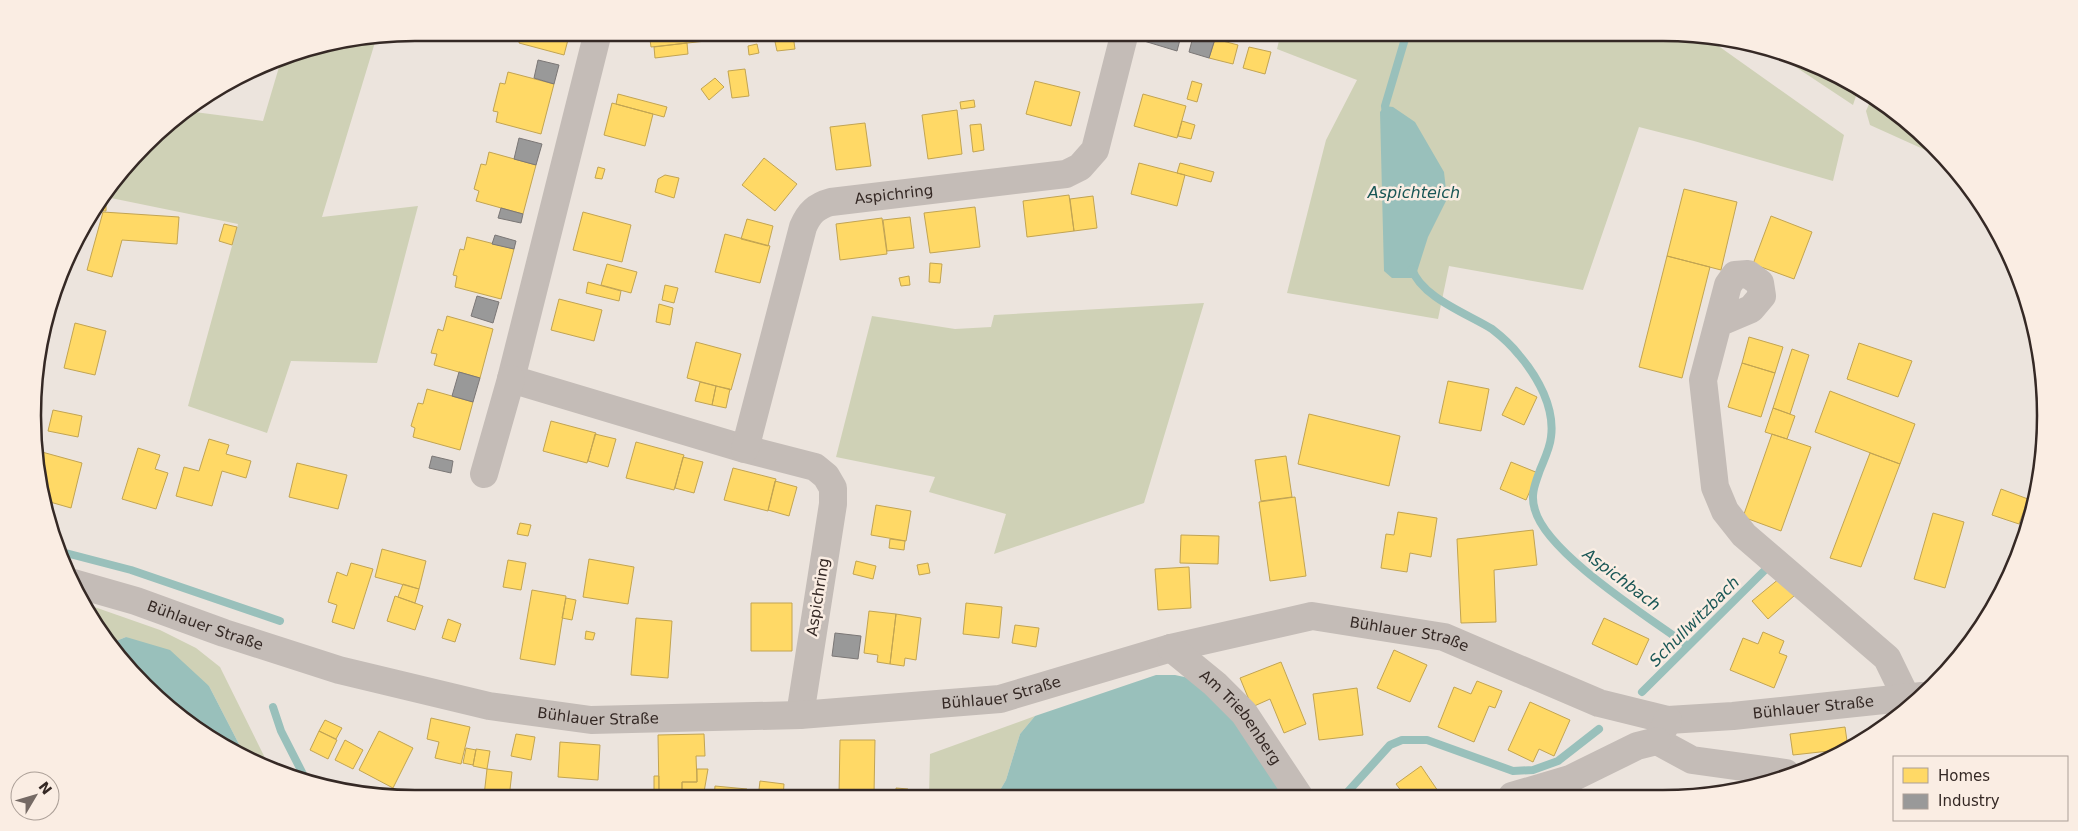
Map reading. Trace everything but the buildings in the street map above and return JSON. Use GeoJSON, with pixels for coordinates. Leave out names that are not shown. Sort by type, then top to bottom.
{"type":"FeatureCollection","features":[{"type":"Feature","properties":{"kind":"street"},"geometry":{"type":"LineString","coordinates":[[484,474],[511,379],[596,41]]}},
{"type":"Feature","properties":{"kind":"street","name":"Aspichring"},"geometry":{"type":"LineString","coordinates":[[745,449],[803,226],[814,210],[831,202],[1066,174],[1080,167],[1095,150],[1123,41]]}},
{"type":"Feature","properties":{"kind":"street"},"geometry":{"type":"LineString","coordinates":[[1718,323],[1703,380],[1715,487],[1725,511],[1744,535],[1887,658],[1912,694]]}},
{"type":"Feature","properties":{"kind":"street","name":"Aspichring"},"geometry":{"type":"LineString","coordinates":[[511,379],[745,449],[814,467],[826,476],[833,488],[833,504],[800,715]]}},
{"type":"Feature","properties":{"kind":"street","name":"Bühlauer Straße"},"geometry":{"type":"LineString","coordinates":[[82,586],[136,601],[224,633],[339,670],[489,706],[591,720],[800,715],[1000,699],[1171,648],[1312,616],[1444,637],[1662,731],[1733,716],[1910,696]]}},
{"type":"Feature","properties":{"kind":"street","name":"Am Triebenberg"},"geometry":{"type":"LineString","coordinates":[[1171,648],[1215,684],[1244,713],[1295,790]]}},
{"type":"Feature","properties":{"kind":"street"},"geometry":{"type":"LineString","coordinates":[[1532,790],[1570,779],[1637,746],[1662,731],[1692,760],[1777,772]]}},
{"type":"Feature","properties":{"kind":"green space"},"geometry":{"type":"Polygon","coordinates":[[[1279,41],[1662,41],[1711,44],[1717,45],[1844,135],[1833,181],[1639,127],[1583,290],[1449,266],[1438,319],[1287,293],[1326,140],[1357,80],[1277,49],[1279,41]]]}},
{"type":"Feature","properties":{"kind":"green space"},"geometry":{"type":"Polygon","coordinates":[[[375,43],[322,217],[418,206],[377,363],[291,361],[267,433],[188,406],[238,224],[111,198],[151,151],[197,112],[263,121],[279,67],[342,48],[375,43]]]}},
{"type":"Feature","properties":{"kind":"green space"},"geometry":{"type":"Polygon","coordinates":[[[1792,64],[1856,95],[1853,105],[1792,64]]]}},
{"type":"Feature","properties":{"kind":"green space"},"geometry":{"type":"Polygon","coordinates":[[[1869,103],[1909,134],[1927,151],[1870,125],[1866,111],[1869,103]]]}},
{"type":"Feature","properties":{"kind":"green space"},"geometry":{"type":"Polygon","coordinates":[[[1204,303],[1144,503],[994,554],[1006,514],[929,492],[935,477],[836,457],[872,316],[955,329],[991,327],[994,315],[1204,303]]]}},
{"type":"Feature","properties":{"kind":"green space"},"geometry":{"type":"Polygon","coordinates":[[[93,607],[160,630],[196,648],[220,667],[265,758],[240,746],[209,686],[126,637],[117,641],[93,607]]]}},
{"type":"Feature","properties":{"kind":"green space"},"geometry":{"type":"Polygon","coordinates":[[[1035,716],[1020,734],[1006,780],[1000,790],[929,790],[930,754],[1035,716]]]}},
{"type":"Feature","properties":{"kind":"water","name":"Aspichteich"},"geometry":{"type":"Polygon","coordinates":[[[1385,106],[1393,107],[1415,122],[1444,172],[1447,199],[1428,237],[1415,278],[1392,278],[1384,271],[1380,112],[1385,106]]]}},
{"type":"Feature","properties":{"kind":"water"},"geometry":{"type":"Polygon","coordinates":[[[126,637],[170,650],[209,686],[240,746],[208,727],[169,697],[134,662],[117,641],[126,637]]]}},
{"type":"Feature","properties":{"kind":"water"},"geometry":{"type":"Polygon","coordinates":[[[1156,675],[1175,675],[1189,678],[1225,704],[1282,790],[1000,790],[1006,780],[1020,734],[1035,716],[1156,675]]]}},
{"type":"Feature","properties":{"kind":"waterway","name":"Aspichbach"},"geometry":{"type":"LineString","coordinates":[[1386,115],[1385,106],[1404,41]]}},
{"type":"Feature","properties":{"kind":"waterway","name":"Aspichbach"},"geometry":{"type":"LineString","coordinates":[[1412,269],[1417,279],[1435,296],[1492,329],[1503,338],[1526,364],[1539,383],[1548,404],[1552,426],[1549,445],[1533,494],[1535,510],[1543,527],[1559,546],[1602,584],[1688,646]]}},
{"type":"Feature","properties":{"kind":"waterway"},"geometry":{"type":"LineString","coordinates":[[68,554],[131,570],[280,621]]}},
{"type":"Feature","properties":{"kind":"waterway","name":"Schullwitzbach"},"geometry":{"type":"LineString","coordinates":[[1642,692],[1766,569]]}},
{"type":"Feature","properties":{"kind":"waterway"},"geometry":{"type":"LineString","coordinates":[[273,707],[281,731],[302,772]]}},
{"type":"Feature","properties":{"kind":"waterway","name":"Schullwitzbach"},"geometry":{"type":"LineString","coordinates":[[1349,790],[1390,745],[1402,740],[1427,740],[1513,771],[1533,770],[1558,761],[1599,729]]}}]}
